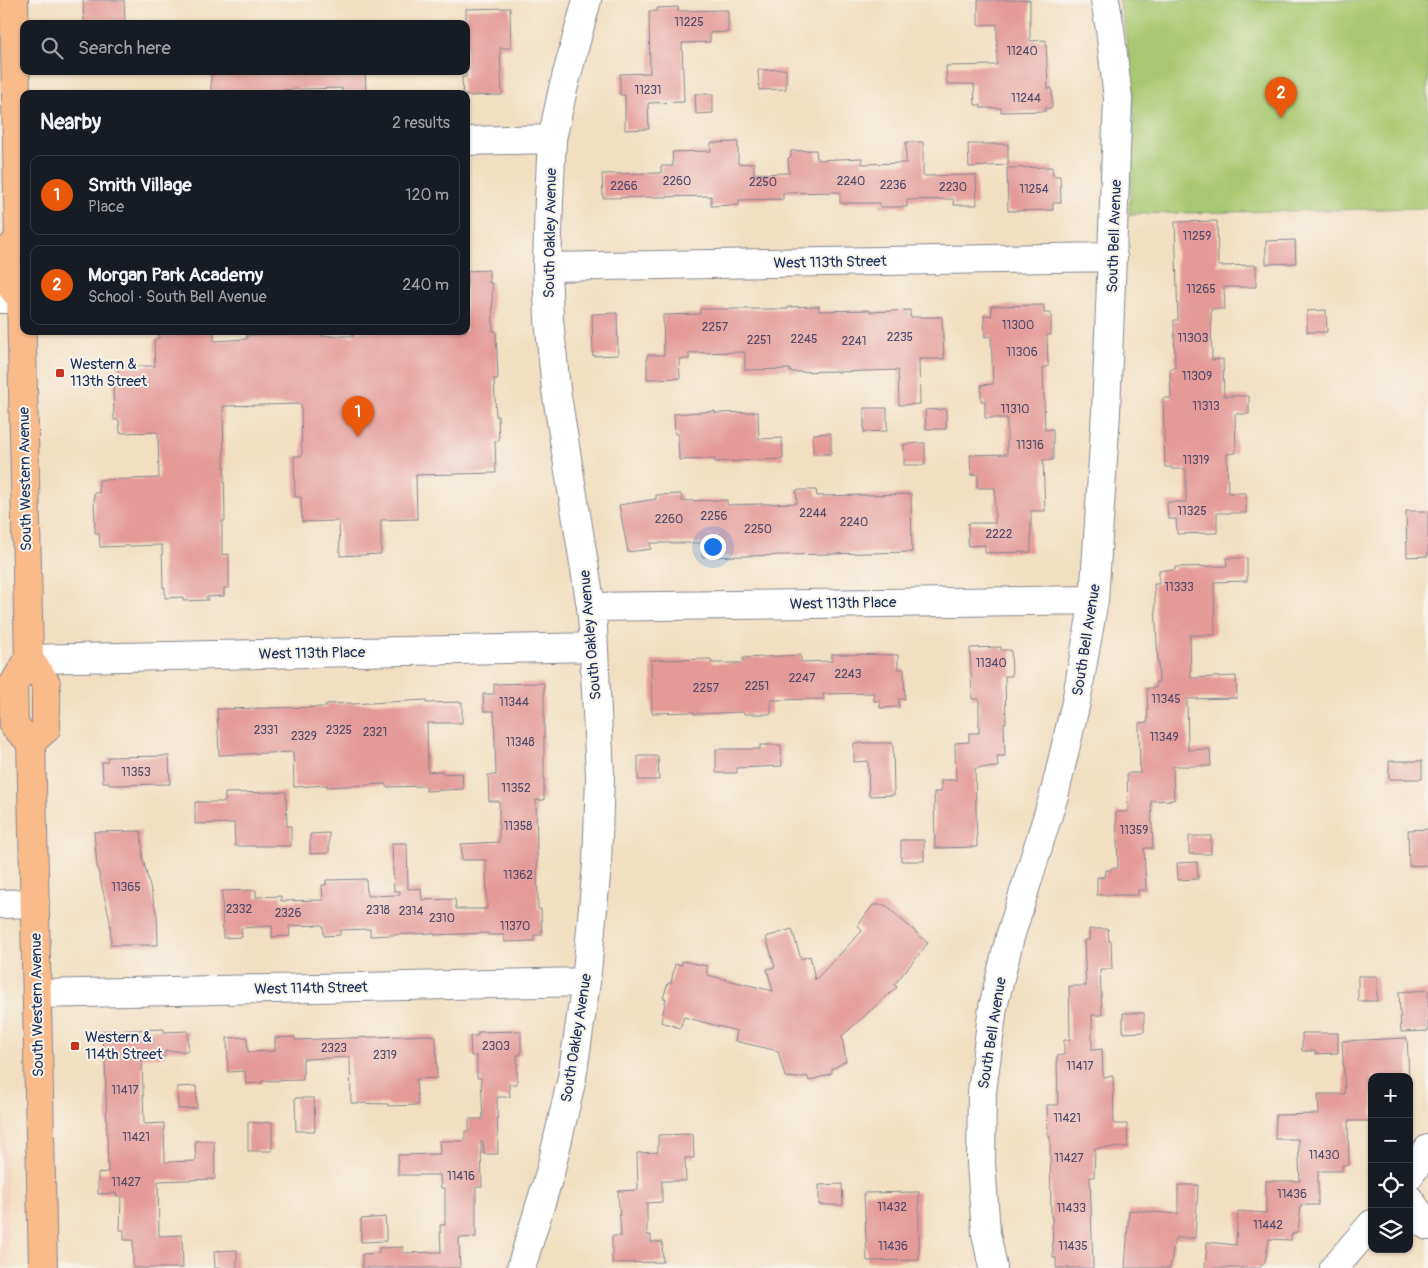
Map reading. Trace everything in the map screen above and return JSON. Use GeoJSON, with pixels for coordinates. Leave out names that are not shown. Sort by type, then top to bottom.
{"type":"FeatureCollection","features":[{"type":"Feature","properties":{"kind":"main road","name":"South Western Avenue"},"geometry":{"type":"LineString","coordinates":[[14,0],[20,130]]}},
{"type":"Feature","properties":{"kind":"main road","name":"South Western Avenue"},"geometry":{"type":"LineString","coordinates":[[20,242],[7,252],[7,281],[15,297],[29,659],[46,683],[46,729],[31,742],[43,1268]]}},
{"type":"Feature","properties":{"kind":"street","name":"South Oakley Avenue"},"geometry":{"type":"LineString","coordinates":[[521,1268],[550,1173],[569,1088],[586,982],[597,865],[600,775],[591,607],[556,390],[549,319],[547,267],[548,199],[552,139],[563,89],[587,0]]}},
{"type":"Feature","properties":{"kind":"street","name":"South Bell Avenue"},"geometry":{"type":"LineString","coordinates":[[992,1268],[986,1233],[981,1163],[982,1092],[993,1007],[1010,937],[1055,792],[1076,702],[1094,600],[1106,412],[1118,99],[1105,0]]}},
{"type":"Feature","properties":{"kind":"street"},"geometry":{"type":"LineString","coordinates":[[470,141],[552,139]]}},
{"type":"Feature","properties":{"kind":"street","name":"West 113th Street"},"geometry":{"type":"LineString","coordinates":[[547,267],[1113,257]]}},
{"type":"Feature","properties":{"kind":"street","name":"West 113th Place"},"geometry":{"type":"LineString","coordinates":[[591,607],[1094,600]]}},
{"type":"Feature","properties":{"kind":"street","name":"West 113th Place"},"geometry":{"type":"LineString","coordinates":[[29,659],[594,647]]}},
{"type":"Feature","properties":{"kind":"street"},"geometry":{"type":"LineString","coordinates":[[0,904],[35,903]]}},
{"type":"Feature","properties":{"kind":"street","name":"West 114th Street"},"geometry":{"type":"LineString","coordinates":[[37,994],[586,982]]}},
{"type":"Feature","properties":{"kind":"street"},"geometry":{"type":"LineString","coordinates":[[1413,1170],[1428,1149]]}},
{"type":"Feature","properties":{"kind":"street"},"geometry":{"type":"LineString","coordinates":[[1413,1205],[1428,1226]]}},
{"type":"Feature","properties":{"kind":"street"},"geometry":{"type":"LineString","coordinates":[[1334,1268],[1368,1229]]}},
{"type":"Feature","properties":{"kind":"shaded area"},"geometry":{"type":"Polygon","coordinates":[[[0,1102],[4,1102],[9,1268],[0,1268],[0,1102]]]}},
{"type":"Feature","properties":{"kind":"green space"},"geometry":{"type":"Polygon","coordinates":[[[1119,0],[1428,0],[1428,208],[1129,214],[1133,146],[1133,90],[1119,0]]]}},
{"type":"Feature","properties":{"kind":"building"},"geometry":{"type":"Polygon","coordinates":[[[83,0],[124,0],[125,20],[84,20],[83,0]]]}},
{"type":"Feature","properties":{"kind":"building"},"geometry":{"type":"Polygon","coordinates":[[[978,0],[1030,0],[1030,41],[1046,40],[1048,89],[1052,88],[1052,108],[1045,108],[1046,111],[1001,112],[1001,108],[981,108],[981,105],[975,105],[974,84],[947,84],[946,66],[997,65],[997,24],[978,25],[978,0]]]}},
{"type":"Feature","properties":{"kind":"building"},"geometry":{"type":"Polygon","coordinates":[[[678,7],[678,11],[728,10],[728,32],[710,33],[710,42],[682,43],[684,102],[648,103],[649,129],[625,130],[625,95],[620,95],[620,74],[650,73],[649,11],[657,11],[657,8],[678,7]]]}},
{"type":"Feature","properties":{"kind":"building"},"geometry":{"type":"Polygon","coordinates":[[[510,8],[511,48],[500,48],[502,95],[470,96],[470,90],[463,90],[462,77],[470,75],[470,20],[466,20],[466,9],[510,8]]]}},
{"type":"Feature","properties":{"kind":"building"},"geometry":{"type":"Polygon","coordinates":[[[786,69],[786,89],[759,90],[758,70],[786,69]]]}},
{"type":"Feature","properties":{"kind":"building"},"geometry":{"type":"Polygon","coordinates":[[[211,75],[365,75],[366,90],[342,90],[342,88],[211,90],[211,75]]]}},
{"type":"Feature","properties":{"kind":"building"},"geometry":{"type":"Polygon","coordinates":[[[695,94],[713,94],[713,113],[696,114],[695,94]]]}},
{"type":"Feature","properties":{"kind":"building"},"geometry":{"type":"Polygon","coordinates":[[[738,142],[738,164],[754,163],[754,174],[789,173],[788,158],[791,157],[791,151],[816,150],[817,160],[862,158],[862,164],[906,163],[906,142],[923,142],[923,176],[976,175],[977,205],[954,205],[953,199],[907,200],[907,207],[880,207],[880,203],[840,203],[840,192],[783,193],[783,199],[739,200],[739,205],[711,206],[711,196],[603,198],[602,174],[661,173],[661,166],[673,166],[672,152],[711,151],[711,143],[738,142]]]}},
{"type":"Feature","properties":{"kind":"building"},"geometry":{"type":"Polygon","coordinates":[[[968,144],[1008,144],[1008,165],[969,167],[968,144]]]}},
{"type":"Feature","properties":{"kind":"building"},"geometry":{"type":"Polygon","coordinates":[[[1052,167],[1053,176],[1060,176],[1061,203],[1053,203],[1053,210],[1008,211],[1007,168],[1052,167]]]}},
{"type":"Feature","properties":{"kind":"building"},"geometry":{"type":"Polygon","coordinates":[[[1217,221],[1218,266],[1256,265],[1256,287],[1224,287],[1225,309],[1211,309],[1212,360],[1223,359],[1224,396],[1249,396],[1249,414],[1235,414],[1236,453],[1227,454],[1228,493],[1246,493],[1246,513],[1217,513],[1217,533],[1177,534],[1176,519],[1168,519],[1167,502],[1186,502],[1186,469],[1165,467],[1163,398],[1171,398],[1170,369],[1175,368],[1174,320],[1178,320],[1175,222],[1217,221]]]}},
{"type":"Feature","properties":{"kind":"building"},"geometry":{"type":"Polygon","coordinates":[[[1295,240],[1296,263],[1266,264],[1266,241],[1295,240]]]}},
{"type":"Feature","properties":{"kind":"building"},"geometry":{"type":"Polygon","coordinates":[[[489,270],[489,283],[492,283],[493,331],[496,331],[498,379],[494,379],[499,441],[495,441],[496,473],[416,475],[417,519],[381,520],[381,554],[340,556],[339,521],[302,522],[301,497],[295,497],[294,456],[302,456],[301,404],[223,406],[225,521],[222,521],[222,555],[229,554],[229,588],[224,588],[224,596],[206,597],[208,600],[183,601],[183,597],[165,598],[162,545],[100,547],[99,533],[95,533],[94,493],[99,493],[99,480],[159,478],[158,432],[120,433],[119,420],[114,420],[113,381],[118,381],[118,366],[155,366],[154,340],[159,338],[159,335],[214,335],[214,341],[247,339],[247,335],[470,335],[470,271],[489,270]]]}},
{"type":"Feature","properties":{"kind":"building"},"geometry":{"type":"Polygon","coordinates":[[[1044,305],[1044,313],[1051,313],[1051,335],[1047,335],[1048,367],[1043,367],[1045,430],[1053,429],[1053,460],[1043,460],[1045,511],[1031,511],[1031,552],[985,553],[985,545],[968,546],[968,523],[995,523],[995,488],[977,488],[978,474],[971,475],[970,455],[1007,454],[1007,418],[985,418],[985,401],[981,401],[981,385],[993,384],[991,336],[985,337],[984,315],[992,316],[991,306],[1044,305]]]}},
{"type":"Feature","properties":{"kind":"building"},"geometry":{"type":"Polygon","coordinates":[[[819,306],[819,311],[870,310],[870,312],[910,310],[910,317],[942,317],[944,359],[919,359],[920,404],[899,405],[898,370],[790,372],[790,369],[745,370],[745,352],[689,353],[689,359],[679,359],[680,378],[647,379],[647,355],[664,355],[663,315],[700,314],[700,309],[788,309],[788,307],[819,306]]]}},
{"type":"Feature","properties":{"kind":"building"},"geometry":{"type":"Polygon","coordinates":[[[1326,310],[1327,332],[1307,332],[1307,311],[1326,310]]]}},
{"type":"Feature","properties":{"kind":"building"},"geometry":{"type":"Polygon","coordinates":[[[617,313],[618,355],[593,356],[592,314],[617,313]]]}},
{"type":"Feature","properties":{"kind":"building"},"geometry":{"type":"Polygon","coordinates":[[[864,408],[887,408],[887,431],[864,432],[864,408]]]}},
{"type":"Feature","properties":{"kind":"building"},"geometry":{"type":"Polygon","coordinates":[[[946,409],[946,429],[926,429],[925,410],[946,409]]]}},
{"type":"Feature","properties":{"kind":"building"},"geometry":{"type":"Polygon","coordinates":[[[715,411],[715,413],[758,412],[759,439],[782,438],[783,459],[715,462],[715,459],[679,460],[678,434],[675,434],[674,414],[715,411]]]}},
{"type":"Feature","properties":{"kind":"building"},"geometry":{"type":"Polygon","coordinates":[[[831,433],[831,454],[813,454],[813,434],[831,433]]]}},
{"type":"Feature","properties":{"kind":"building"},"geometry":{"type":"Polygon","coordinates":[[[925,443],[925,465],[904,465],[904,444],[925,443]]]}},
{"type":"Feature","properties":{"kind":"building"},"geometry":{"type":"Polygon","coordinates":[[[796,490],[816,490],[817,496],[911,494],[912,552],[702,557],[702,543],[650,543],[651,549],[628,552],[619,505],[656,499],[656,495],[681,494],[682,501],[727,500],[727,505],[797,503],[796,490]]]}},
{"type":"Feature","properties":{"kind":"building"},"geometry":{"type":"Polygon","coordinates":[[[1406,511],[1428,511],[1428,556],[1407,557],[1406,511]]]}},
{"type":"Feature","properties":{"kind":"building"},"geometry":{"type":"Polygon","coordinates":[[[1226,558],[1247,558],[1247,581],[1214,582],[1215,635],[1190,635],[1191,678],[1236,676],[1237,698],[1187,699],[1188,750],[1210,749],[1211,766],[1173,766],[1174,800],[1151,801],[1153,848],[1144,848],[1146,890],[1138,890],[1138,895],[1097,895],[1097,877],[1104,877],[1105,870],[1118,868],[1116,812],[1128,812],[1127,773],[1140,773],[1139,723],[1148,722],[1147,688],[1156,688],[1156,682],[1159,682],[1154,584],[1159,584],[1159,570],[1175,570],[1175,567],[1227,566],[1226,558]]]}},
{"type":"Feature","properties":{"kind":"building"},"geometry":{"type":"Polygon","coordinates":[[[1001,647],[1001,650],[1011,650],[1012,676],[1005,676],[1005,756],[997,756],[998,767],[975,768],[977,847],[935,848],[934,792],[941,792],[941,780],[956,780],[955,743],[969,742],[969,733],[979,733],[979,699],[972,699],[970,648],[1001,647]]]}},
{"type":"Feature","properties":{"kind":"building"},"geometry":{"type":"Polygon","coordinates":[[[832,654],[898,655],[898,669],[904,669],[905,699],[899,699],[899,707],[880,708],[880,701],[874,701],[874,693],[823,694],[824,699],[771,700],[771,714],[744,714],[744,712],[652,713],[651,660],[711,659],[712,663],[743,663],[743,658],[801,655],[801,662],[832,661],[832,654]]]}},
{"type":"Feature","properties":{"kind":"building"},"geometry":{"type":"Polygon","coordinates":[[[544,683],[544,800],[536,800],[538,909],[541,909],[542,935],[534,935],[534,941],[504,942],[504,935],[488,935],[488,933],[370,936],[370,929],[340,930],[340,935],[324,936],[323,925],[289,926],[290,936],[272,937],[272,926],[241,928],[242,937],[223,938],[222,891],[256,890],[256,897],[281,896],[281,901],[323,900],[322,885],[326,885],[326,880],[366,879],[367,896],[400,895],[400,891],[394,891],[392,843],[407,843],[408,889],[421,888],[422,900],[455,899],[456,909],[487,909],[486,860],[462,860],[461,844],[499,842],[499,801],[489,801],[488,775],[496,775],[494,711],[484,711],[483,694],[494,694],[494,684],[544,683]]]}},
{"type":"Feature","properties":{"kind":"building"},"geometry":{"type":"Polygon","coordinates":[[[426,700],[426,703],[462,702],[462,723],[427,723],[428,772],[442,771],[443,774],[462,773],[463,789],[426,791],[426,786],[386,787],[386,784],[294,787],[293,752],[219,755],[217,709],[326,707],[326,704],[426,700]]]}},
{"type":"Feature","properties":{"kind":"building"},"geometry":{"type":"Polygon","coordinates":[[[854,743],[893,743],[894,795],[869,796],[868,761],[854,762],[854,743]]]}},
{"type":"Feature","properties":{"kind":"building"},"geometry":{"type":"Polygon","coordinates":[[[760,745],[781,745],[782,766],[737,768],[737,773],[716,773],[716,749],[760,749],[760,745]]]}},
{"type":"Feature","properties":{"kind":"building"},"geometry":{"type":"Polygon","coordinates":[[[169,756],[170,784],[109,785],[109,782],[103,782],[102,762],[107,762],[108,757],[169,756]]]}},
{"type":"Feature","properties":{"kind":"building"},"geometry":{"type":"Polygon","coordinates":[[[638,756],[658,756],[659,780],[638,780],[638,756]]]}},
{"type":"Feature","properties":{"kind":"building"},"geometry":{"type":"Polygon","coordinates":[[[1389,761],[1422,761],[1422,779],[1389,779],[1389,761]]]}},
{"type":"Feature","properties":{"kind":"building"},"geometry":{"type":"Polygon","coordinates":[[[286,792],[287,826],[291,826],[291,846],[235,846],[234,823],[195,824],[195,802],[225,802],[225,793],[286,792]]]}},
{"type":"Feature","properties":{"kind":"building"},"geometry":{"type":"Polygon","coordinates":[[[1428,829],[1428,865],[1409,866],[1408,830],[1428,829]]]}},
{"type":"Feature","properties":{"kind":"building"},"geometry":{"type":"Polygon","coordinates":[[[141,831],[143,859],[157,915],[158,945],[111,945],[110,920],[97,866],[94,832],[141,831]]]}},
{"type":"Feature","properties":{"kind":"building"},"geometry":{"type":"Polygon","coordinates":[[[329,833],[329,853],[310,854],[310,834],[329,833]]]}},
{"type":"Feature","properties":{"kind":"building"},"geometry":{"type":"Polygon","coordinates":[[[1189,836],[1211,836],[1211,854],[1189,854],[1189,836]]]}},
{"type":"Feature","properties":{"kind":"building"},"geometry":{"type":"Polygon","coordinates":[[[901,840],[924,840],[924,861],[901,861],[901,840]]]}},
{"type":"Feature","properties":{"kind":"building"},"geometry":{"type":"Polygon","coordinates":[[[1197,862],[1198,879],[1178,880],[1177,863],[1197,862]]]}},
{"type":"Feature","properties":{"kind":"building"},"geometry":{"type":"Polygon","coordinates":[[[873,905],[885,905],[928,943],[894,985],[897,987],[842,1036],[846,1061],[832,1069],[832,1073],[809,1081],[807,1076],[798,1078],[785,1077],[778,1051],[735,1041],[737,1031],[684,1017],[680,1028],[661,1022],[666,998],[663,998],[668,983],[671,983],[675,964],[682,965],[682,961],[707,966],[707,975],[773,991],[767,969],[775,967],[766,937],[792,929],[801,959],[810,956],[815,980],[862,931],[858,925],[873,905]]]}},
{"type":"Feature","properties":{"kind":"building"},"geometry":{"type":"Polygon","coordinates":[[[1089,929],[1108,929],[1109,941],[1111,941],[1112,969],[1100,969],[1102,1015],[1092,1015],[1092,1050],[1102,1049],[1103,1077],[1113,1076],[1114,1124],[1127,1124],[1128,1147],[1095,1148],[1094,1177],[1090,1177],[1093,1268],[1056,1268],[1056,1258],[1053,1258],[1050,1136],[1048,1136],[1047,1105],[1058,1105],[1057,1056],[1064,1055],[1064,1040],[1070,1040],[1069,986],[1086,986],[1084,940],[1089,940],[1089,929]]]}},
{"type":"Feature","properties":{"kind":"building"},"geometry":{"type":"Polygon","coordinates":[[[1358,976],[1377,976],[1377,1001],[1358,1001],[1358,976]]]}},
{"type":"Feature","properties":{"kind":"building"},"geometry":{"type":"Polygon","coordinates":[[[1428,990],[1428,1031],[1401,1032],[1399,992],[1428,990]]]}},
{"type":"Feature","properties":{"kind":"building"},"geometry":{"type":"Polygon","coordinates":[[[1123,1013],[1144,1013],[1144,1032],[1123,1033],[1123,1013]]]}},
{"type":"Feature","properties":{"kind":"building"},"geometry":{"type":"Polygon","coordinates":[[[164,1029],[164,1032],[188,1031],[188,1051],[165,1051],[165,1057],[142,1058],[144,1124],[164,1123],[165,1162],[196,1161],[195,1141],[214,1141],[215,1179],[158,1181],[159,1236],[182,1235],[183,1268],[133,1268],[133,1240],[124,1240],[124,1230],[120,1230],[121,1196],[116,1196],[116,1193],[98,1194],[98,1173],[108,1172],[105,1059],[103,1059],[102,1031],[164,1029]]]}},
{"type":"Feature","properties":{"kind":"building"},"geometry":{"type":"Polygon","coordinates":[[[521,1031],[521,1055],[517,1055],[517,1084],[509,1084],[510,1097],[497,1097],[498,1154],[484,1154],[483,1142],[481,1142],[482,1187],[476,1187],[476,1237],[459,1238],[460,1268],[362,1268],[362,1254],[379,1253],[379,1248],[403,1247],[403,1253],[441,1252],[440,1225],[445,1225],[445,1188],[441,1188],[440,1175],[398,1175],[398,1155],[440,1154],[439,1141],[465,1141],[465,1131],[469,1131],[469,1119],[483,1119],[481,1078],[477,1078],[477,1056],[471,1056],[470,1036],[478,1036],[478,1032],[521,1031]]]}},
{"type":"Feature","properties":{"kind":"building"},"geometry":{"type":"Polygon","coordinates":[[[1302,1033],[1338,1033],[1338,1053],[1315,1054],[1315,1051],[1302,1051],[1302,1033]]]}},
{"type":"Feature","properties":{"kind":"building"},"geometry":{"type":"Polygon","coordinates":[[[430,1035],[436,1037],[437,1078],[416,1079],[418,1105],[388,1106],[388,1104],[351,1103],[350,1057],[303,1059],[303,1080],[262,1081],[262,1083],[246,1084],[245,1071],[228,1072],[227,1038],[247,1037],[248,1052],[275,1051],[275,1038],[295,1037],[295,1040],[430,1035]]]}},
{"type":"Feature","properties":{"kind":"building"},"geometry":{"type":"Polygon","coordinates":[[[1407,1038],[1409,1073],[1368,1073],[1368,1121],[1348,1121],[1349,1165],[1342,1165],[1342,1171],[1318,1171],[1318,1205],[1301,1205],[1298,1231],[1291,1235],[1291,1240],[1269,1239],[1265,1263],[1259,1268],[1205,1268],[1207,1242],[1236,1245],[1238,1211],[1266,1213],[1266,1181],[1300,1181],[1298,1139],[1275,1139],[1276,1115],[1319,1114],[1318,1094],[1345,1094],[1342,1041],[1407,1038]]]}},
{"type":"Feature","properties":{"kind":"building"},"geometry":{"type":"Polygon","coordinates":[[[196,1086],[197,1108],[178,1109],[177,1087],[196,1086]]]}},
{"type":"Feature","properties":{"kind":"building"},"geometry":{"type":"Polygon","coordinates":[[[295,1098],[314,1098],[315,1131],[296,1131],[295,1098]]]}},
{"type":"Feature","properties":{"kind":"building"},"geometry":{"type":"Polygon","coordinates":[[[248,1122],[272,1122],[272,1151],[248,1151],[248,1122]]]}},
{"type":"Feature","properties":{"kind":"building"},"geometry":{"type":"Polygon","coordinates":[[[693,1134],[694,1158],[685,1158],[686,1181],[662,1181],[662,1202],[647,1203],[647,1235],[651,1235],[651,1242],[662,1242],[663,1262],[612,1263],[612,1236],[621,1236],[618,1191],[638,1190],[637,1153],[658,1152],[658,1135],[693,1134]]]}},
{"type":"Feature","properties":{"kind":"building"},"geometry":{"type":"Polygon","coordinates":[[[842,1184],[843,1205],[819,1205],[819,1185],[842,1184]]]}},
{"type":"Feature","properties":{"kind":"building"},"geometry":{"type":"Polygon","coordinates":[[[1178,1185],[1198,1185],[1195,1238],[1175,1238],[1170,1268],[1125,1268],[1129,1210],[1178,1214],[1178,1185]]]}},
{"type":"Feature","properties":{"kind":"building"},"geometry":{"type":"Polygon","coordinates":[[[919,1192],[919,1260],[867,1261],[864,1193],[919,1192]]]}},
{"type":"Feature","properties":{"kind":"building"},"geometry":{"type":"Polygon","coordinates":[[[385,1217],[386,1241],[361,1242],[361,1219],[385,1217]]]}},
{"type":"Feature","properties":{"kind":"building"},"geometry":{"type":"Polygon","coordinates":[[[237,1250],[237,1268],[215,1268],[214,1251],[237,1250]]]}},
{"type":"Feature","properties":{"kind":"place","name":"Morgan Park Academy"},"geometry":{"type":"Point","coordinates":[1281,118]}},
{"type":"Feature","properties":{"kind":"place","name":"Western & 113th Street"},"geometry":{"type":"Point","coordinates":[60,373]}},
{"type":"Feature","properties":{"kind":"place","name":"Smith Village"},"geometry":{"type":"Point","coordinates":[358,437]}},
{"type":"Feature","properties":{"kind":"place","name":"Western & 114th Street"},"geometry":{"type":"Point","coordinates":[75,1046]}}]}
